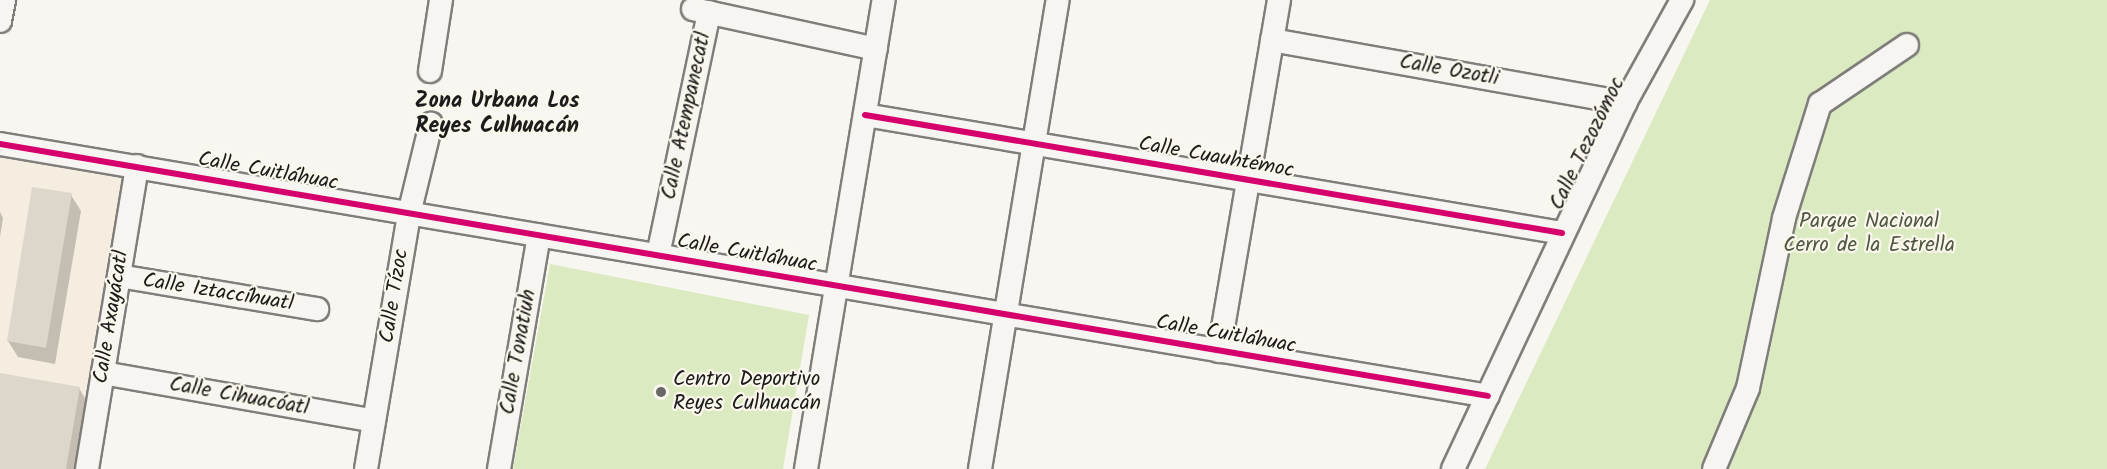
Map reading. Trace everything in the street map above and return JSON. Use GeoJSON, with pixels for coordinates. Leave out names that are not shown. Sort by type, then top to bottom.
{"type":"FeatureCollection","features":[{"type":"Feature","properties":{"kind":"street"},"geometry":{"type":"LineString","coordinates":[[0,21],[4,0]]}},
{"type":"Feature","properties":{"kind":"street"},"geometry":{"type":"LineString","coordinates":[[430,71],[441,0]]}},
{"type":"Feature","properties":{"kind":"street"},"geometry":{"type":"LineString","coordinates":[[806,469],[884,0]]}},
{"type":"Feature","properties":{"kind":"street"},"geometry":{"type":"LineString","coordinates":[[980,469],[1058,0]]}},
{"type":"Feature","properties":{"kind":"street"},"geometry":{"type":"LineString","coordinates":[[1219,351],[1250,181],[1279,0]]}},
{"type":"Feature","properties":{"kind":"street","name":"Calle Tezozómoc"},"geometry":{"type":"LineString","coordinates":[[1453,469],[1625,103],[1682,0]]}},
{"type":"Feature","properties":{"kind":"street","name":"Calle Atempanecatl"},"geometry":{"type":"LineString","coordinates":[[658,255],[701,10],[876,50]]}},
{"type":"Feature","properties":{"kind":"street","name":"Calle Ozotli"},"geometry":{"type":"LineString","coordinates":[[1272,40],[1625,103]]}},
{"type":"Feature","properties":{"kind":"street"},"geometry":{"type":"LineString","coordinates":[[1714,469],[1748,388],[1784,218],[1820,104],[1907,45]]}},
{"type":"Feature","properties":{"kind":"street","name":"Calle Cuauhtémoc"},"geometry":{"type":"LineString","coordinates":[[865,115],[1562,233]]}},
{"type":"Feature","properties":{"kind":"street","name":"Calle Tízoc"},"geometry":{"type":"LineString","coordinates":[[366,469],[409,214],[431,124]]}},
{"type":"Feature","properties":{"kind":"street","name":"Calle Cuitláhuac"},"geometry":{"type":"LineString","coordinates":[[0,144],[1488,396]]}},
{"type":"Feature","properties":{"kind":"street","name":"Calle Axayácatl"},"geometry":{"type":"LineString","coordinates":[[87,469],[137,166]]}},
{"type":"Feature","properties":{"kind":"street","name":"Calle Tonatiuh"},"geometry":{"type":"LineString","coordinates":[[499,469],[539,235]]}},
{"type":"Feature","properties":{"kind":"street","name":"Calle Iztaccíhuatl"},"geometry":{"type":"LineString","coordinates":[[119,276],[317,309]]}},
{"type":"Feature","properties":{"kind":"street","name":"Calle Cihuacóatl"},"geometry":{"type":"LineString","coordinates":[[104,373],[374,421]]}},
{"type":"Feature","properties":{"kind":"shaded area"},"geometry":{"type":"Polygon","coordinates":[[[0,144],[137,166],[87,469],[0,469],[0,144]]]}},
{"type":"Feature","properties":{"kind":"green space","name":"Parque Nacional Cerro de la Estrella"},"geometry":{"type":"Polygon","coordinates":[[[1710,0],[2107,0],[2107,469],[1485,469],[1710,0]]]}},
{"type":"Feature","properties":{"kind":"green space","name":"Centro Deportivo Reyes Culhuacán"},"geometry":{"type":"Polygon","coordinates":[[[550,264],[809,315],[783,469],[513,469],[550,264]]]}},
{"type":"Feature","properties":{"kind":"building"},"geometry":{"type":"Polygon","coordinates":[[[32,187],[72,193],[46,348],[7,341],[32,187]]]}},
{"type":"Feature","properties":{"kind":"building"},"geometry":{"type":"Polygon","coordinates":[[[0,373],[80,387],[66,469],[0,469],[0,373]]]}},
{"type":"Feature","properties":{"kind":"cycle path"},"geometry":{"type":"LineString","coordinates":[[865,115],[1562,233]]}},
{"type":"Feature","properties":{"kind":"cycle path"},"geometry":{"type":"LineString","coordinates":[[0,144],[1488,396]]}},
{"type":"Feature","properties":{"kind":"place","name":"Centro Deportivo Reyes Culhuacán"},"geometry":{"type":"Point","coordinates":[661,392]}},
{"type":"Feature","properties":{"kind":"district","name":"Zona Urbana Los Reyes Culhuacán"},"geometry":{"type":"Point","coordinates":[497,114]}}]}
